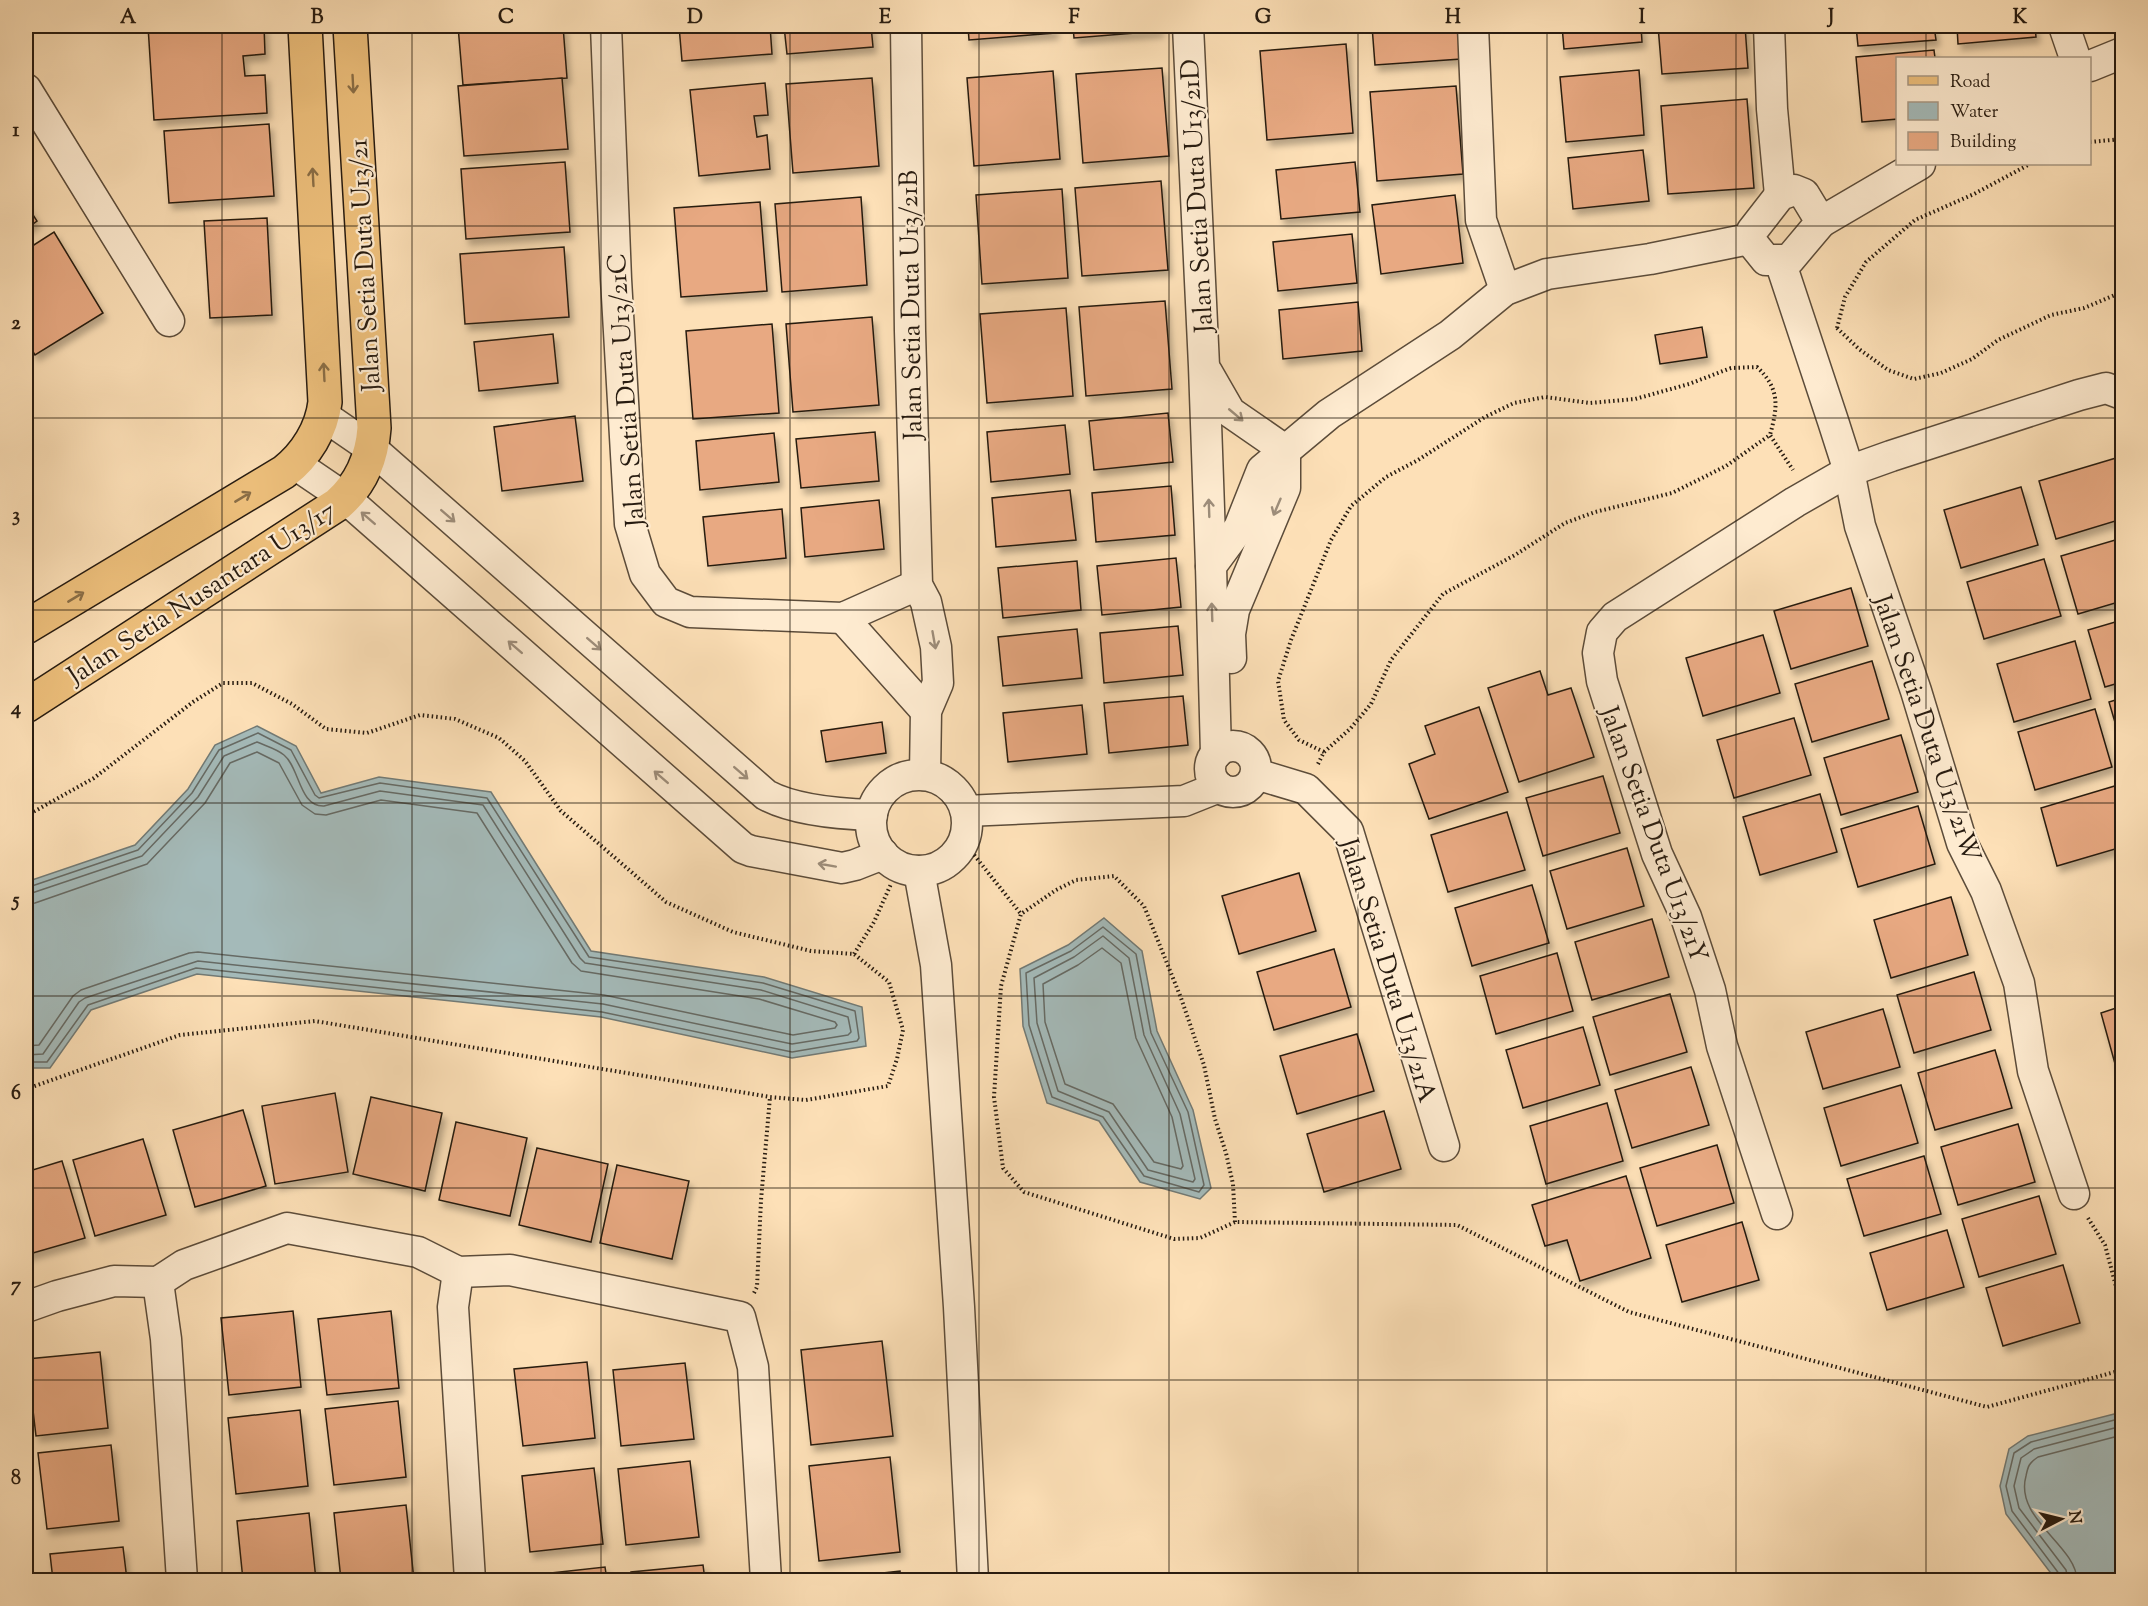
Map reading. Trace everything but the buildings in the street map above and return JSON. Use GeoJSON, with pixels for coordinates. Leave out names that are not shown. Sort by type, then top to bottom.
{"type":"FeatureCollection","features":[{"type":"Feature","properties":{"kind":"main road","name":"Jalan Setia Duta U13/21"},"geometry":{"type":"LineString","coordinates":[[295,464],[320,428],[325,402],[305,26]]}},
{"type":"Feature","properties":{"kind":"main road","name":"Jalan Setia Duta U13/21"},"geometry":{"type":"LineString","coordinates":[[345,498],[367,465],[372,449],[373,416],[350,26]]}},
{"type":"Feature","properties":{"kind":"main road"},"geometry":{"type":"LineString","coordinates":[[26,627],[295,464]]}},
{"type":"Feature","properties":{"kind":"main road","name":"Jalan Setia Nusantara U13/17"},"geometry":{"type":"LineString","coordinates":[[26,706],[345,498]]}},
{"type":"Feature","properties":{"kind":"street","name":"Jalan Setia Duta U13/21C"},"geometry":{"type":"LineString","coordinates":[[606,26],[616,279],[630,524],[645,574],[666,602],[690,612],[843,618]]}},
{"type":"Feature","properties":{"kind":"street","name":"Jalan Setia Duta U13/21B"},"geometry":{"type":"LineString","coordinates":[[906,26],[916,585]]}},
{"type":"Feature","properties":{"kind":"street","name":"Jalan Setia Duta U13/21D"},"geometry":{"type":"LineString","coordinates":[[1188,26],[1204,366],[1210,566],[1226,750]]}},
{"type":"Feature","properties":{"kind":"street"},"geometry":{"type":"LineString","coordinates":[[1473,26],[1480,220],[1505,290]]}},
{"type":"Feature","properties":{"kind":"street"},"geometry":{"type":"LineString","coordinates":[[1769,26],[1772,109],[1780,195]]}},
{"type":"Feature","properties":{"kind":"street"},"geometry":{"type":"LineString","coordinates":[[2064,26],[2075,57]]}},
{"type":"Feature","properties":{"kind":"street"},"geometry":{"type":"LineString","coordinates":[[2091,66],[2122,53]]}},
{"type":"Feature","properties":{"kind":"street"},"geometry":{"type":"LineString","coordinates":[[26,89],[170,321]]}},
{"type":"Feature","properties":{"kind":"street"},"geometry":{"type":"LineString","coordinates":[[1749,239],[1766,260],[1789,260],[1821,222],[1918,165]]}},
{"type":"Feature","properties":{"kind":"street"},"geometry":{"type":"LineString","coordinates":[[1749,239],[1752,231],[1780,195],[1794,190],[1804,194],[1821,222]]}},
{"type":"Feature","properties":{"kind":"street"},"geometry":{"type":"LineString","coordinates":[[1210,566],[1239,528],[1262,470],[1329,414],[1450,335],[1505,290],[1547,274],[1650,259],[1749,239]]}},
{"type":"Feature","properties":{"kind":"street","name":"Jalan Setia Duta U13/21W"},"geometry":{"type":"LineString","coordinates":[[1780,261],[1849,471],[1860,526],[1916,691],[1962,843],[1986,891],[2019,983],[2032,1071],[2074,1194]]}},
{"type":"Feature","properties":{"kind":"street"},"geometry":{"type":"LineString","coordinates":[[1204,366],[1230,412],[1285,450]]}},
{"type":"Feature","properties":{"kind":"street","name":"Jalan Setia Duta U13/21Y"},"geometry":{"type":"LineString","coordinates":[[1777,1214],[1722,1046],[1710,990],[1693,938],[1686,917],[1657,854],[1602,681],[1598,653],[1602,632],[1615,617],[1849,471],[2079,395],[2106,388],[2122,394]]}},
{"type":"Feature","properties":{"kind":"street"},"geometry":{"type":"LineString","coordinates":[[324,416],[372,449],[766,795],[784,803],[846,815],[872,815]]}},
{"type":"Feature","properties":{"kind":"street"},"geometry":{"type":"LineString","coordinates":[[1226,750],[1249,752],[1256,766],[1253,782],[1241,792],[1225,791],[1219,787],[1211,775],[1210,768],[1226,750],[1230,634],[1234,610],[1285,488],[1285,450]]}},
{"type":"Feature","properties":{"kind":"street"},"geometry":{"type":"LineString","coordinates":[[295,464],[345,498],[743,848],[842,868],[901,864],[933,869],[956,854],[963,841],[967,826],[966,811],[960,798],[951,786],[939,779],[925,775],[910,775],[897,780],[885,789],[876,801],[872,815],[872,829],[876,842],[901,864],[936,977],[959,1307],[973,1581]]}},
{"type":"Feature","properties":{"kind":"street"},"geometry":{"type":"LineString","coordinates":[[925,775],[926,711],[938,683],[936,647],[926,602],[916,585],[843,618],[926,711]]}},
{"type":"Feature","properties":{"kind":"street","name":"Jalan Setia Duta U13/21A"},"geometry":{"type":"LineString","coordinates":[[1256,774],[1306,789],[1348,831],[1444,1146]]}},
{"type":"Feature","properties":{"kind":"street"},"geometry":{"type":"LineString","coordinates":[[966,811],[1184,801],[1219,787]]}},
{"type":"Feature","properties":{"kind":"street"},"geometry":{"type":"LineString","coordinates":[[26,1307],[114,1281],[158,1282],[184,1265],[287,1228],[418,1252],[458,1272],[510,1270],[740,1317],[753,1367],[766,1581]]}},
{"type":"Feature","properties":{"kind":"street"},"geometry":{"type":"LineString","coordinates":[[458,1272],[453,1307],[470,1581]]}},
{"type":"Feature","properties":{"kind":"street"},"geometry":{"type":"LineString","coordinates":[[158,1282],[166,1339],[182,1581]]}},
{"type":"Feature","properties":{"kind":"path"},"geometry":{"type":"LineString","coordinates":[[2091,142],[2122,139]]}},
{"type":"Feature","properties":{"kind":"path"},"geometry":{"type":"LineString","coordinates":[[1809,348],[1837,328],[1845,297],[1866,262],[1915,220],[1974,194],[2028,165]]}},
{"type":"Feature","properties":{"kind":"path"},"geometry":{"type":"LineString","coordinates":[[1837,328],[1858,349],[1888,370],[1914,379],[1941,373],[1972,358],[1998,340],[2051,315],[2084,308],[2122,292]]}},
{"type":"Feature","properties":{"kind":"path"},"geometry":{"type":"LineString","coordinates":[[1306,789],[1323,752],[1350,729],[1371,704],[1391,660],[1443,594],[1515,555],[1565,523],[1595,512],[1672,493],[1725,466],[1770,435],[1776,414],[1776,398],[1770,380],[1757,367],[1731,368],[1689,384],[1635,399],[1590,403],[1545,396],[1514,403],[1485,417],[1418,460],[1386,477],[1351,506],[1331,540],[1291,640],[1278,681],[1284,720],[1299,740],[1323,752]]}},
{"type":"Feature","properties":{"kind":"path"},"geometry":{"type":"LineString","coordinates":[[1770,435],[1808,495]]}},
{"type":"Feature","properties":{"kind":"path"},"geometry":{"type":"LineString","coordinates":[[26,816],[94,778],[193,702],[223,683],[252,683],[292,704],[326,729],[367,733],[420,715],[454,719],[499,738],[525,760],[561,811],[666,902],[733,932],[811,951],[854,954],[889,982],[903,1030],[888,1086],[806,1100],[770,1097],[315,1021],[180,1035],[26,1089]]}},
{"type":"Feature","properties":{"kind":"path"},"geometry":{"type":"LineString","coordinates":[[963,841],[1021,914]]}},
{"type":"Feature","properties":{"kind":"path"},"geometry":{"type":"LineString","coordinates":[[854,954],[874,922],[901,864]]}},
{"type":"Feature","properties":{"kind":"path"},"geometry":{"type":"LineString","coordinates":[[1235,1222],[1233,1184],[1204,1065],[1181,998],[1144,906],[1114,876],[1076,880],[1056,890],[1021,914],[1001,986],[994,1097],[1004,1168],[1024,1192],[1174,1239],[1200,1238],[1235,1222],[1457,1225],[1629,1312],[1987,1407],[2122,1370]]}},
{"type":"Feature","properties":{"kind":"path"},"geometry":{"type":"LineString","coordinates":[[740,1317],[758,1287],[761,1200],[770,1097]]}},
{"type":"Feature","properties":{"kind":"path"},"geometry":{"type":"LineString","coordinates":[[2074,1194],[2105,1245],[2122,1309]]}},
{"type":"Feature","properties":{"kind":"water"},"geometry":{"type":"Polygon","coordinates":[[[257,726],[296,746],[321,793],[379,777],[491,792],[591,951],[764,977],[862,1007],[866,1046],[792,1058],[601,1017],[197,974],[91,1010],[50,1068],[26,1068],[26,882],[135,845],[188,789],[215,745],[257,726]]]}},
{"type":"Feature","properties":{"kind":"water"},"geometry":{"type":"Polygon","coordinates":[[[1104,918],[1142,951],[1157,1031],[1193,1110],[1211,1188],[1200,1199],[1140,1182],[1099,1121],[1047,1103],[1023,1026],[1020,969],[1068,945],[1104,918]]]}},
{"type":"Feature","properties":{"kind":"water"},"geometry":{"type":"Polygon","coordinates":[[[2122,1412],[2122,1580],[2056,1580],[2006,1514],[2000,1486],[2009,1449],[2028,1436],[2122,1412]]]}}]}
